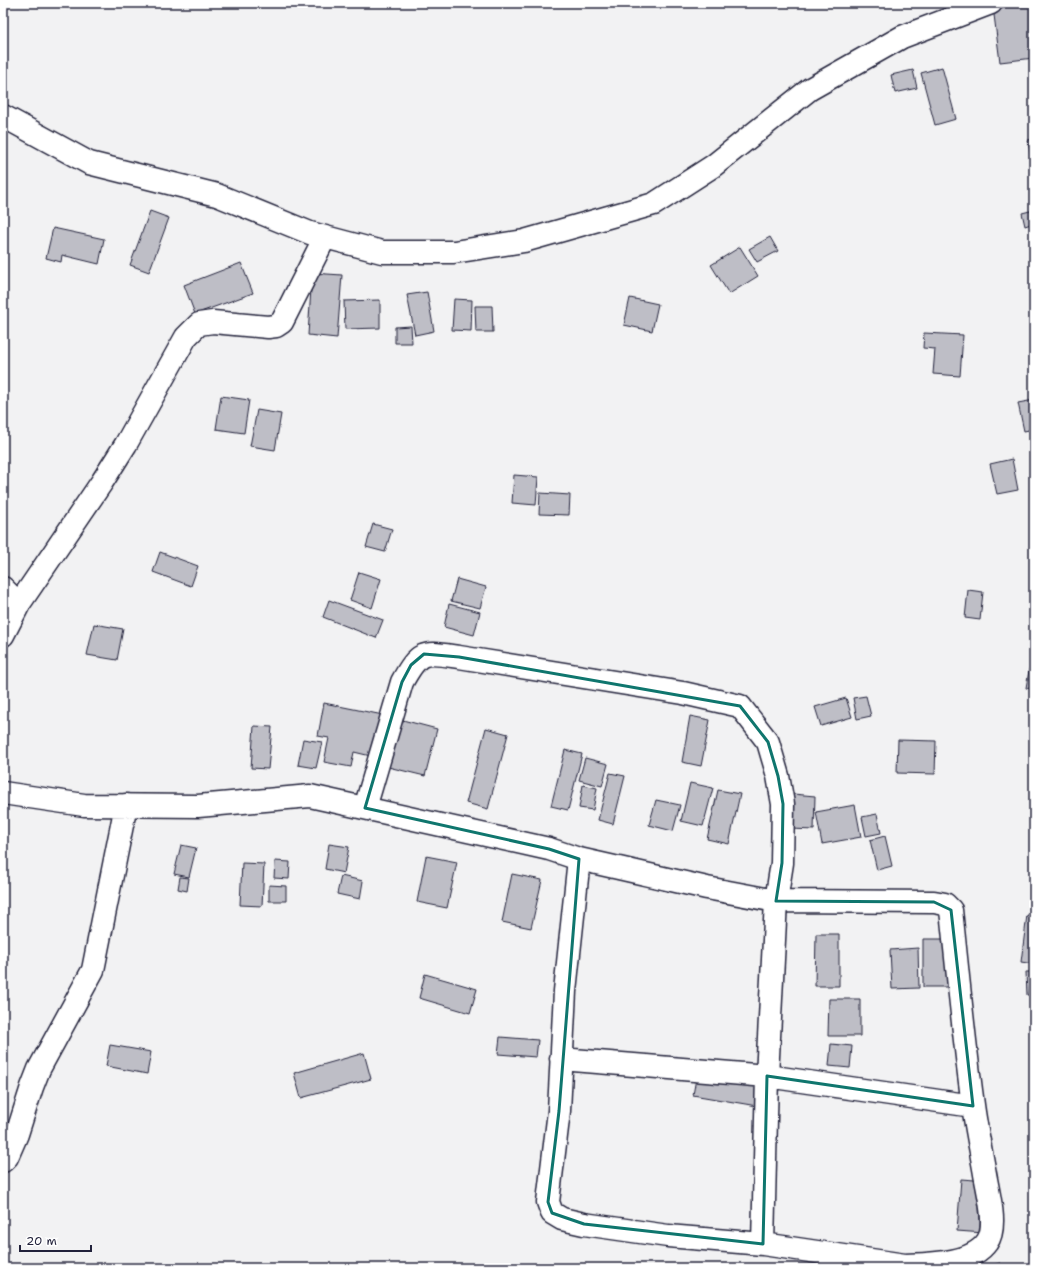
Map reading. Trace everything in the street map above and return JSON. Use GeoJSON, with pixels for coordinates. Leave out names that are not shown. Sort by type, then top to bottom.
{"type":"FeatureCollection","features":[{"type":"Feature","properties":{"kind":"street"},"geometry":{"type":"LineString","coordinates":[[3,116],[88,163],[217,195],[325,238],[382,252],[454,252],[524,241],[654,204],[712,166],[810,89],[902,37],[991,3]]}},
{"type":"Feature","properties":{"kind":"street"},"geometry":{"type":"LineString","coordinates":[[3,635],[19,604],[126,444],[186,337],[200,324],[213,322],[268,327],[276,326],[282,322],[325,238]]}},
{"type":"Feature","properties":{"kind":"street"},"geometry":{"type":"LineString","coordinates":[[3,588],[19,604]]}},
{"type":"Feature","properties":{"kind":"street"},"geometry":{"type":"LineString","coordinates":[[365,808],[402,682],[411,665],[424,654],[431,653],[683,694],[740,706],[768,742],[778,776],[783,804],[782,863],[776,901],[767,1076],[763,1244]]}},
{"type":"Feature","properties":{"kind":"street"},"geometry":{"type":"LineString","coordinates":[[3,793],[84,805],[198,806],[310,796],[707,888],[776,901],[934,902],[944,904],[951,910],[973,1106],[990,1202],[992,1227],[988,1241],[978,1252],[953,1260],[927,1264],[905,1265],[763,1244],[668,1236],[584,1224],[562,1219],[552,1213],[548,1202],[559,1110],[560,1059],[565,991],[579,859]]}},
{"type":"Feature","properties":{"kind":"street"},"geometry":{"type":"LineString","coordinates":[[3,1161],[7,1157],[17,1134],[39,1069],[93,970],[126,805]]}},
{"type":"Feature","properties":{"kind":"street"},"geometry":{"type":"LineString","coordinates":[[560,1059],[767,1076],[973,1106]]}},
{"type":"Feature","properties":{"kind":"highlighted area"},"geometry":{"type":"Polygon","coordinates":[[[424,654],[459,657],[740,706],[768,742],[778,776],[783,804],[782,863],[776,901],[934,902],[951,910],[973,1106],[767,1076],[763,1244],[584,1224],[552,1213],[548,1202],[559,1111],[579,859],[549,849],[365,808],[402,682],[411,665],[424,654]]]}},
{"type":"Feature","properties":{"kind":"building"},"geometry":{"type":"Polygon","coordinates":[[[1034,3],[1034,58],[1000,62],[993,7],[1034,3]]]}},
{"type":"Feature","properties":{"kind":"building"},"geometry":{"type":"Polygon","coordinates":[[[942,67],[956,119],[935,125],[921,73],[942,67]]]}},
{"type":"Feature","properties":{"kind":"building"},"geometry":{"type":"Polygon","coordinates":[[[913,70],[917,88],[895,93],[891,75],[913,70]]]}},
{"type":"Feature","properties":{"kind":"building"},"geometry":{"type":"Polygon","coordinates":[[[1034,139],[1034,157],[1031,158],[1028,140],[1034,139]]]}},
{"type":"Feature","properties":{"kind":"building"},"geometry":{"type":"Polygon","coordinates":[[[1034,210],[1034,223],[1025,226],[1022,213],[1034,210]]]}},
{"type":"Feature","properties":{"kind":"building"},"geometry":{"type":"Polygon","coordinates":[[[150,211],[169,218],[149,272],[130,265],[150,211]]]}},
{"type":"Feature","properties":{"kind":"building"},"geometry":{"type":"Polygon","coordinates":[[[53,228],[104,239],[99,264],[62,255],[61,262],[46,258],[53,228]]]}},
{"type":"Feature","properties":{"kind":"building"},"geometry":{"type":"Polygon","coordinates":[[[770,237],[778,251],[757,262],[749,249],[770,237]]]}},
{"type":"Feature","properties":{"kind":"building"},"geometry":{"type":"Polygon","coordinates":[[[740,247],[758,276],[729,294],[711,265],[740,247]]]}},
{"type":"Feature","properties":{"kind":"building"},"geometry":{"type":"Polygon","coordinates":[[[241,263],[253,293],[195,314],[184,285],[241,263]]]}},
{"type":"Feature","properties":{"kind":"building"},"geometry":{"type":"Polygon","coordinates":[[[312,273],[342,275],[337,338],[308,335],[312,273]]]}},
{"type":"Feature","properties":{"kind":"building"},"geometry":{"type":"Polygon","coordinates":[[[427,292],[434,331],[415,335],[407,295],[427,292]]]}},
{"type":"Feature","properties":{"kind":"building"},"geometry":{"type":"Polygon","coordinates":[[[630,298],[658,304],[652,331],[624,325],[630,298]]]}},
{"type":"Feature","properties":{"kind":"building"},"geometry":{"type":"Polygon","coordinates":[[[454,299],[472,300],[471,331],[452,330],[454,299]]]}},
{"type":"Feature","properties":{"kind":"building"},"geometry":{"type":"Polygon","coordinates":[[[380,300],[380,328],[345,329],[344,301],[380,300]]]}},
{"type":"Feature","properties":{"kind":"building"},"geometry":{"type":"Polygon","coordinates":[[[475,306],[492,306],[493,332],[476,332],[475,306]]]}},
{"type":"Feature","properties":{"kind":"building"},"geometry":{"type":"Polygon","coordinates":[[[411,326],[412,343],[395,343],[395,327],[411,326]]]}},
{"type":"Feature","properties":{"kind":"building"},"geometry":{"type":"Polygon","coordinates":[[[924,333],[963,335],[960,376],[933,374],[935,349],[923,348],[924,333]]]}},
{"type":"Feature","properties":{"kind":"building"},"geometry":{"type":"Polygon","coordinates":[[[221,396],[249,400],[244,433],[216,429],[221,396]]]}},
{"type":"Feature","properties":{"kind":"building"},"geometry":{"type":"Polygon","coordinates":[[[1034,400],[1034,429],[1024,431],[1018,403],[1034,400]]]}},
{"type":"Feature","properties":{"kind":"building"},"geometry":{"type":"Polygon","coordinates":[[[257,410],[281,414],[275,450],[250,446],[257,410]]]}},
{"type":"Feature","properties":{"kind":"building"},"geometry":{"type":"Polygon","coordinates":[[[1012,459],[1018,490],[997,494],[990,464],[1012,459]]]}},
{"type":"Feature","properties":{"kind":"building"},"geometry":{"type":"Polygon","coordinates":[[[514,475],[538,477],[536,505],[512,503],[514,475]]]}},
{"type":"Feature","properties":{"kind":"building"},"geometry":{"type":"Polygon","coordinates":[[[540,493],[570,495],[569,515],[539,514],[540,493]]]}},
{"type":"Feature","properties":{"kind":"building"},"geometry":{"type":"Polygon","coordinates":[[[373,524],[392,529],[385,552],[366,547],[373,524]]]}},
{"type":"Feature","properties":{"kind":"building"},"geometry":{"type":"Polygon","coordinates":[[[160,552],[198,566],[191,586],[153,572],[160,552]]]}},
{"type":"Feature","properties":{"kind":"building"},"geometry":{"type":"Polygon","coordinates":[[[359,572],[381,579],[372,608],[350,600],[359,572]]]}},
{"type":"Feature","properties":{"kind":"building"},"geometry":{"type":"Polygon","coordinates":[[[457,579],[486,587],[480,608],[451,601],[457,579]]]}},
{"type":"Feature","properties":{"kind":"building"},"geometry":{"type":"Polygon","coordinates":[[[968,590],[983,592],[980,620],[965,618],[968,590]]]}},
{"type":"Feature","properties":{"kind":"building"},"geometry":{"type":"Polygon","coordinates":[[[329,600],[383,620],[376,638],[323,617],[329,600]]]}},
{"type":"Feature","properties":{"kind":"building"},"geometry":{"type":"Polygon","coordinates":[[[449,604],[480,612],[474,635],[444,627],[449,604]]]}},
{"type":"Feature","properties":{"kind":"building"},"geometry":{"type":"Polygon","coordinates":[[[94,624],[123,629],[117,660],[87,655],[94,624]]]}},
{"type":"Feature","properties":{"kind":"building"},"geometry":{"type":"Polygon","coordinates":[[[1032,653],[1034,653],[1034,689],[1026,688],[1032,653]]]}},
{"type":"Feature","properties":{"kind":"building"},"geometry":{"type":"Polygon","coordinates":[[[866,696],[871,716],[857,719],[853,698],[866,696]]]}},
{"type":"Feature","properties":{"kind":"building"},"geometry":{"type":"Polygon","coordinates":[[[846,698],[852,717],[821,726],[815,707],[846,698]]]}},
{"type":"Feature","properties":{"kind":"building"},"geometry":{"type":"Polygon","coordinates":[[[324,703],[383,715],[375,757],[354,752],[351,767],[324,762],[329,738],[318,736],[324,703]]]}},
{"type":"Feature","properties":{"kind":"building"},"geometry":{"type":"Polygon","coordinates":[[[690,716],[710,720],[701,766],[682,762],[690,716]]]}},
{"type":"Feature","properties":{"kind":"building"},"geometry":{"type":"Polygon","coordinates":[[[395,718],[437,729],[425,776],[384,766],[395,718]]]}},
{"type":"Feature","properties":{"kind":"building"},"geometry":{"type":"Polygon","coordinates":[[[254,726],[272,727],[268,769],[251,768],[254,726]]]}},
{"type":"Feature","properties":{"kind":"building"},"geometry":{"type":"Polygon","coordinates":[[[486,728],[508,734],[488,809],[466,803],[486,728]]]}},
{"type":"Feature","properties":{"kind":"building"},"geometry":{"type":"Polygon","coordinates":[[[303,739],[322,742],[316,768],[298,765],[303,739]]]}},
{"type":"Feature","properties":{"kind":"building"},"geometry":{"type":"Polygon","coordinates":[[[898,740],[936,741],[935,774],[897,773],[898,740]]]}},
{"type":"Feature","properties":{"kind":"building"},"geometry":{"type":"Polygon","coordinates":[[[565,750],[582,754],[568,810],[551,806],[565,750]]]}},
{"type":"Feature","properties":{"kind":"building"},"geometry":{"type":"Polygon","coordinates":[[[585,758],[608,764],[602,786],[579,780],[585,758]]]}},
{"type":"Feature","properties":{"kind":"building"},"geometry":{"type":"Polygon","coordinates":[[[610,773],[625,776],[613,824],[598,820],[610,773]]]}},
{"type":"Feature","properties":{"kind":"building"},"geometry":{"type":"Polygon","coordinates":[[[690,783],[713,788],[703,826],[681,821],[690,783]]]}},
{"type":"Feature","properties":{"kind":"building"},"geometry":{"type":"Polygon","coordinates":[[[583,785],[597,788],[593,810],[579,808],[583,785]]]}},
{"type":"Feature","properties":{"kind":"building"},"geometry":{"type":"Polygon","coordinates":[[[718,790],[740,794],[729,844],[707,839],[718,790]]]}},
{"type":"Feature","properties":{"kind":"building"},"geometry":{"type":"Polygon","coordinates":[[[793,794],[815,796],[814,830],[791,829],[793,794]]]}},
{"type":"Feature","properties":{"kind":"building"},"geometry":{"type":"Polygon","coordinates":[[[656,800],[680,805],[673,831],[649,825],[656,800]]]}},
{"type":"Feature","properties":{"kind":"building"},"geometry":{"type":"Polygon","coordinates":[[[855,805],[861,837],[822,844],[816,812],[855,805]]]}},
{"type":"Feature","properties":{"kind":"building"},"geometry":{"type":"Polygon","coordinates":[[[877,814],[881,833],[866,836],[862,817],[877,814]]]}},
{"type":"Feature","properties":{"kind":"building"},"geometry":{"type":"Polygon","coordinates":[[[885,836],[892,866],[877,870],[870,840],[885,836]]]}},
{"type":"Feature","properties":{"kind":"building"},"geometry":{"type":"Polygon","coordinates":[[[329,844],[349,847],[344,873],[325,869],[329,844]]]}},
{"type":"Feature","properties":{"kind":"building"},"geometry":{"type":"Polygon","coordinates":[[[181,845],[196,848],[189,877],[174,874],[181,845]]]}},
{"type":"Feature","properties":{"kind":"building"},"geometry":{"type":"Polygon","coordinates":[[[426,856],[457,862],[447,908],[417,902],[426,856]]]}},
{"type":"Feature","properties":{"kind":"building"},"geometry":{"type":"Polygon","coordinates":[[[275,861],[290,862],[289,879],[274,878],[275,861]]]}},
{"type":"Feature","properties":{"kind":"building"},"geometry":{"type":"Polygon","coordinates":[[[242,863],[264,864],[262,906],[240,905],[242,863]]]}},
{"type":"Feature","properties":{"kind":"building"},"geometry":{"type":"Polygon","coordinates":[[[512,874],[542,880],[531,928],[502,922],[512,874]]]}},
{"type":"Feature","properties":{"kind":"building"},"geometry":{"type":"Polygon","coordinates":[[[341,876],[363,881],[360,899],[337,894],[341,876]]]}},
{"type":"Feature","properties":{"kind":"building"},"geometry":{"type":"Polygon","coordinates":[[[180,877],[189,878],[187,891],[178,889],[180,877]]]}},
{"type":"Feature","properties":{"kind":"building"},"geometry":{"type":"Polygon","coordinates":[[[269,885],[286,886],[286,901],[269,901],[269,885]]]}},
{"type":"Feature","properties":{"kind":"building"},"geometry":{"type":"Polygon","coordinates":[[[1027,915],[1034,916],[1034,964],[1021,962],[1027,915]]]}},
{"type":"Feature","properties":{"kind":"building"},"geometry":{"type":"Polygon","coordinates":[[[816,934],[839,934],[839,986],[815,986],[816,934]]]}},
{"type":"Feature","properties":{"kind":"building"},"geometry":{"type":"Polygon","coordinates":[[[923,939],[953,939],[953,987],[923,987],[923,939]]]}},
{"type":"Feature","properties":{"kind":"building"},"geometry":{"type":"Polygon","coordinates":[[[918,948],[919,988],[892,989],[890,950],[918,948]]]}},
{"type":"Feature","properties":{"kind":"building"},"geometry":{"type":"Polygon","coordinates":[[[1026,972],[1034,972],[1034,995],[1027,995],[1026,972]]]}},
{"type":"Feature","properties":{"kind":"building"},"geometry":{"type":"Polygon","coordinates":[[[425,974],[477,989],[470,1013],[419,998],[425,974]]]}},
{"type":"Feature","properties":{"kind":"building"},"geometry":{"type":"Polygon","coordinates":[[[829,999],[860,999],[860,1036],[828,1036],[829,999]]]}},
{"type":"Feature","properties":{"kind":"building"},"geometry":{"type":"Polygon","coordinates":[[[500,1037],[538,1040],[536,1057],[498,1054],[500,1037]]]}},
{"type":"Feature","properties":{"kind":"building"},"geometry":{"type":"Polygon","coordinates":[[[831,1044],[852,1046],[850,1068],[829,1066],[831,1044]]]}},
{"type":"Feature","properties":{"kind":"building"},"geometry":{"type":"Polygon","coordinates":[[[110,1045],[151,1052],[147,1074],[106,1066],[110,1045]]]}},
{"type":"Feature","properties":{"kind":"building"},"geometry":{"type":"Polygon","coordinates":[[[364,1053],[371,1079],[301,1098],[294,1073],[364,1053]]]}},
{"type":"Feature","properties":{"kind":"building"},"geometry":{"type":"Polygon","coordinates":[[[697,1073],[761,1084],[757,1106],[693,1095],[697,1073]]]}},
{"type":"Feature","properties":{"kind":"building"},"geometry":{"type":"Polygon","coordinates":[[[961,1179],[988,1181],[984,1233],[957,1231],[961,1179]]]}},
{"type":"Feature","properties":{"kind":"building"},"geometry":{"type":"Polygon","coordinates":[[[1000,1263],[1002,1268],[984,1268],[1000,1263]]]}}]}
